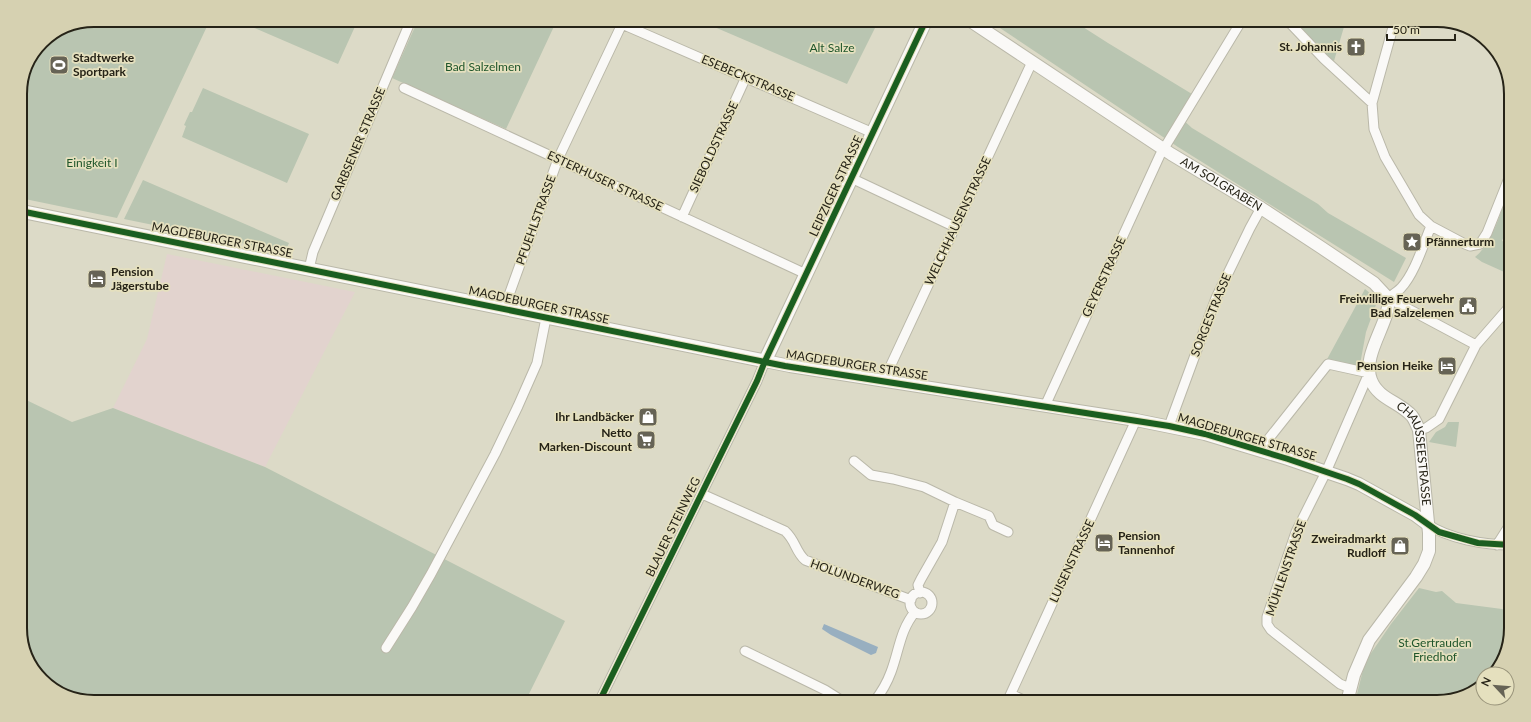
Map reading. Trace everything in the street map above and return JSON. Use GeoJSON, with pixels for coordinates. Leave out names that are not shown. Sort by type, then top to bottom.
{"type":"FeatureCollection","features":[{"type":"Feature","properties":{"kind":"main road","name":"LEIPZIGER STRASSE"},"geometry":{"type":"LineString","coordinates":[[765,361],[923,27]]}},
{"type":"Feature","properties":{"kind":"main road","name":"MAGDEBURGER STRASSE"},"geometry":{"type":"LineString","coordinates":[[27,212],[765,361]]}},
{"type":"Feature","properties":{"kind":"street","name":"GARBSENER STRASSE"},"geometry":{"type":"LineString","coordinates":[[309,269],[313,252],[408,27]]}},
{"type":"Feature","properties":{"kind":"street","name":"PFUEHLSTRASSE"},"geometry":{"type":"LineString","coordinates":[[505,309],[558,158],[621,27]]}},
{"type":"Feature","properties":{"kind":"street","name":"ESEBECKSTRASSE"},"geometry":{"type":"LineString","coordinates":[[629,27],[873,133]]}},
{"type":"Feature","properties":{"kind":"street","name":"AM SOLGRABEN"},"geometry":{"type":"LineString","coordinates":[[980,27],[1164,149],[1261,208],[1371,281],[1381,289],[1388,298],[1476,345]]}},
{"type":"Feature","properties":{"kind":"street","name":"GEYERSTRASSE"},"geometry":{"type":"LineString","coordinates":[[1045,406],[1164,149],[1238,27]]}},
{"type":"Feature","properties":{"kind":"street"},"geometry":{"type":"LineString","coordinates":[[1293,27],[1324,59],[1372,103]]}},
{"type":"Feature","properties":{"kind":"street"},"geometry":{"type":"LineString","coordinates":[[1393,27],[1372,103],[1374,129],[1385,157],[1419,215],[1430,226],[1464,244],[1470,246],[1480,244],[1487,234],[1504,191]]}},
{"type":"Feature","properties":{"kind":"street","name":"WELCHHAUSENSTRASSE"},"geometry":{"type":"LineString","coordinates":[[886,381],[889,369],[1032,62]]}},
{"type":"Feature","properties":{"kind":"street","name":"SIEBOLDSTRASSE"},"geometry":{"type":"LineString","coordinates":[[682,217],[746,77]]}},
{"type":"Feature","properties":{"kind":"street","name":"ESTERHUSER STRASSE"},"geometry":{"type":"LineString","coordinates":[[404,88],[806,274]]}},
{"type":"Feature","properties":{"kind":"street"},"geometry":{"type":"LineString","coordinates":[[851,178],[955,227]]}},
{"type":"Feature","properties":{"kind":"street","name":"SORGESTRASSE"},"geometry":{"type":"LineString","coordinates":[[1169,426],[1216,298],[1261,208]]}},
{"type":"Feature","properties":{"kind":"street"},"geometry":{"type":"LineString","coordinates":[[1259,451],[1328,364],[1369,373],[1375,342],[1389,306],[1388,298],[1400,289],[1405,282],[1415,264],[1430,226]]}},
{"type":"Feature","properties":{"kind":"street"},"geometry":{"type":"LineString","coordinates":[[1419,430],[1426,428],[1439,419],[1476,345],[1504,313]]}},
{"type":"Feature","properties":{"kind":"street"},"geometry":{"type":"LineString","coordinates":[[386,648],[431,574],[495,454],[515,413],[537,363],[546,318]]}},
{"type":"Feature","properties":{"kind":"street","name":"MAGDEBURGER STRASSE"},"geometry":{"type":"LineString","coordinates":[[765,361],[1136,420],[1205,434],[1326,472],[1359,484],[1415,515],[1439,532],[1478,542],[1504,545]]}},
{"type":"Feature","properties":{"kind":"street","name":"BLAUER STEINWEG"},"geometry":{"type":"LineString","coordinates":[[602,695],[757,381],[765,361]]}},
{"type":"Feature","properties":{"kind":"street","name":"CHAUSSEESTRASSE"},"geometry":{"type":"LineString","coordinates":[[1348,695],[1359,662],[1369,640],[1424,564],[1428,555],[1429,547],[1419,430],[1408,412],[1377,390],[1370,379],[1369,373]]}},
{"type":"Feature","properties":{"kind":"street","name":"MÜHLENSTRASSE"},"geometry":{"type":"LineString","coordinates":[[1350,688],[1340,684],[1272,630],[1267,624],[1267,617],[1296,532],[1326,472],[1369,373]]}},
{"type":"Feature","properties":{"kind":"street","name":"LUISENSTRASSE"},"geometry":{"type":"LineString","coordinates":[[1010,695],[1136,420]]}},
{"type":"Feature","properties":{"kind":"street"},"geometry":{"type":"LineString","coordinates":[[854,461],[871,475],[924,487],[989,516],[993,525],[1008,532]]}},
{"type":"Feature","properties":{"kind":"street","name":"HOLUNDERWEG"},"geometry":{"type":"LineString","coordinates":[[702,494],[785,531],[790,536],[798,554],[805,560],[911,600]]}},
{"type":"Feature","properties":{"kind":"street"},"geometry":{"type":"LineString","coordinates":[[878,695],[891,672],[902,633],[908,620],[915,612],[918,614],[925,614],[931,608],[932,604],[929,596],[920,593],[918,585],[942,542],[955,502]]}},
{"type":"Feature","properties":{"kind":"street"},"geometry":{"type":"LineString","coordinates":[[1497,545],[1504,534]]}},
{"type":"Feature","properties":{"kind":"street","name":"HOLUNDERWEG"},"geometry":{"type":"LineString","coordinates":[[915,612],[911,606],[911,600],[916,594],[920,593]]}},
{"type":"Feature","properties":{"kind":"street"},"geometry":{"type":"LineString","coordinates":[[745,651],[833,695]]}},
{"type":"Feature","properties":{"kind":"shaded area"},"geometry":{"type":"Polygon","coordinates":[[[167,254],[355,292],[265,467],[113,408],[147,339],[167,254]]]}},
{"type":"Feature","properties":{"kind":"green space","name":"Einigkeit I"},"geometry":{"type":"Polygon","coordinates":[[[207,27],[117,218],[27,199],[27,89],[29,77],[34,64],[41,53],[60,36],[81,28],[207,27]]]}},
{"type":"Feature","properties":{"kind":"green space"},"geometry":{"type":"Polygon","coordinates":[[[252,27],[355,27],[338,64],[252,27]]]}},
{"type":"Feature","properties":{"kind":"green space","name":"Bad Salzelmen"},"geometry":{"type":"Polygon","coordinates":[[[415,27],[554,27],[506,129],[392,78],[415,27]]]}},
{"type":"Feature","properties":{"kind":"green space","name":"Alt Salze"},"geometry":{"type":"Polygon","coordinates":[[[714,27],[876,27],[847,84],[714,27]]]}},
{"type":"Feature","properties":{"kind":"green space"},"geometry":{"type":"Polygon","coordinates":[[[998,27],[1083,27],[1192,94],[1180,117],[1192,128],[1318,204],[1328,213],[1406,258],[1394,282],[1178,147],[998,27]]]}},
{"type":"Feature","properties":{"kind":"green space"},"geometry":{"type":"Polygon","coordinates":[[[1297,27],[1344,27],[1334,61],[1317,49],[1297,27]]]}},
{"type":"Feature","properties":{"kind":"green space"},"geometry":{"type":"Polygon","coordinates":[[[203,88],[309,134],[287,183],[182,137],[186,126],[184,125],[203,88]]]}},
{"type":"Feature","properties":{"kind":"green space"},"geometry":{"type":"Polygon","coordinates":[[[143,180],[289,243],[285,252],[124,219],[143,180]]]}},
{"type":"Feature","properties":{"kind":"green space"},"geometry":{"type":"Polygon","coordinates":[[[1504,204],[1504,236],[1502,241],[1504,242],[1504,272],[1482,262],[1475,257],[1487,242],[1504,204]]]}},
{"type":"Feature","properties":{"kind":"green space"},"geometry":{"type":"Polygon","coordinates":[[[1365,289],[1377,302],[1366,332],[1359,370],[1325,363],[1365,289]]]}},
{"type":"Feature","properties":{"kind":"green space"},"geometry":{"type":"Polygon","coordinates":[[[27,400],[72,422],[113,408],[265,467],[565,621],[528,695],[94,695],[81,694],[68,690],[57,684],[38,665],[28,641],[27,400]]]}},
{"type":"Feature","properties":{"kind":"green space"},"geometry":{"type":"Polygon","coordinates":[[[1448,422],[1459,422],[1456,447],[1429,442],[1436,432],[1445,427],[1448,422]]]}},
{"type":"Feature","properties":{"kind":"green space","name":"St.Gertrauden Friedhof"},"geometry":{"type":"Polygon","coordinates":[[[1419,588],[1436,592],[1442,591],[1456,603],[1504,610],[1503,641],[1495,662],[1492,666],[1475,666],[1475,683],[1459,691],[1450,694],[1437,695],[1357,695],[1365,662],[1391,624],[1419,588]]]}},
{"type":"Feature","properties":{"kind":"water"},"geometry":{"type":"Polygon","coordinates":[[[824,624],[878,647],[876,653],[871,655],[831,635],[822,629],[824,624]]]}},
{"type":"Feature","properties":{"kind":"cycle path"},"geometry":{"type":"LineString","coordinates":[[602,695],[757,381],[765,361],[923,27]]}},
{"type":"Feature","properties":{"kind":"cycle path"},"geometry":{"type":"LineString","coordinates":[[27,212],[785,366],[1169,426],[1205,434],[1288,459],[1359,484],[1415,515],[1439,532],[1478,543],[1504,545]]}},
{"type":"Feature","properties":{"kind":"place","name":"St. Johannis"},"geometry":{"type":"Point","coordinates":[1356,47]}},
{"type":"Feature","properties":{"kind":"place","name":"Stadtwerke Sportpark"},"geometry":{"type":"Point","coordinates":[59,65]}},
{"type":"Feature","properties":{"kind":"place","name":"Pfännerturm"},"geometry":{"type":"Point","coordinates":[1412,242]}},
{"type":"Feature","properties":{"kind":"place","name":"Pension Jägerstube"},"geometry":{"type":"Point","coordinates":[97,279]}},
{"type":"Feature","properties":{"kind":"place","name":"Freiwillige Feuerwehr Bad Salzelemen"},"geometry":{"type":"Point","coordinates":[1468,306]}},
{"type":"Feature","properties":{"kind":"place","name":"Pension Heike"},"geometry":{"type":"Point","coordinates":[1447,366]}},
{"type":"Feature","properties":{"kind":"place","name":"Ihr Landbäcker"},"geometry":{"type":"Point","coordinates":[648,417]}},
{"type":"Feature","properties":{"kind":"place","name":"Netto Marken-Discount"},"geometry":{"type":"Point","coordinates":[646,440]}},
{"type":"Feature","properties":{"kind":"place","name":"Pension Tannenhof"},"geometry":{"type":"Point","coordinates":[1104,543]}},
{"type":"Feature","properties":{"kind":"place","name":"Zweiradmarkt Rudloff"},"geometry":{"type":"Point","coordinates":[1400,546]}}]}
